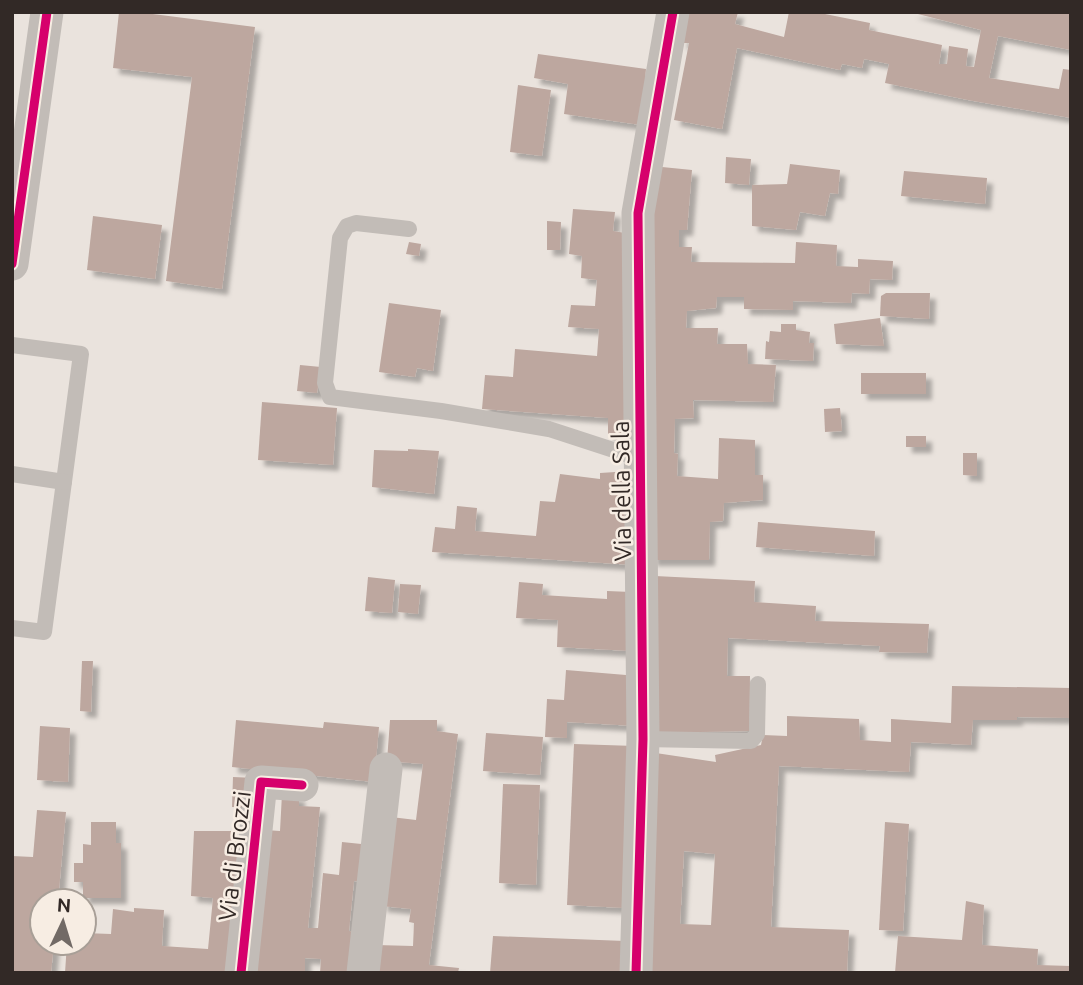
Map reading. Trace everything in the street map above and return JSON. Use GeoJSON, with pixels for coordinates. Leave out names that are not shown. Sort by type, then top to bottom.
{"type":"FeatureCollection","features":[{"type":"Feature","properties":{"kind":"street"},"geometry":{"type":"LineString","coordinates":[[12,264],[47,12]]}},
{"type":"Feature","properties":{"kind":"street","name":"Via della Sala"},"geometry":{"type":"LineString","coordinates":[[636,973],[643,739],[638,213],[673,12]]}},
{"type":"Feature","properties":{"kind":"street"},"geometry":{"type":"LineString","coordinates":[[363,973],[386,769]]}},
{"type":"Feature","properties":{"kind":"street","name":"Via di Brozzi"},"geometry":{"type":"LineString","coordinates":[[242,973],[261,782],[302,785]]}},
{"type":"Feature","properties":{"kind":"lane"},"geometry":{"type":"LineString","coordinates":[[408,229],[356,223],[347,226],[340,238],[325,383],[330,397],[441,411],[549,429],[641,460]]}},
{"type":"Feature","properties":{"kind":"lane"},"geometry":{"type":"LineString","coordinates":[[12,345],[81,354],[44,632],[12,628]]}},
{"type":"Feature","properties":{"kind":"lane"},"geometry":{"type":"LineString","coordinates":[[12,474],[64,482]]}},
{"type":"Feature","properties":{"kind":"lane"},"geometry":{"type":"LineString","coordinates":[[643,739],[751,741],[757,734],[758,684]]}},
{"type":"Feature","properties":{"kind":"building"},"geometry":{"type":"Polygon","coordinates":[[[119,12],[255,27],[222,289],[166,281],[192,77],[113,68],[119,12]]]}},
{"type":"Feature","properties":{"kind":"building"},"geometry":{"type":"Polygon","coordinates":[[[688,12],[738,12],[735,24],[784,37],[789,12],[815,12],[870,23],[869,30],[942,45],[939,64],[947,64],[949,46],[968,49],[966,66],[974,67],[981,30],[910,12],[1071,12],[1071,50],[998,36],[989,78],[1059,89],[1063,69],[1071,70],[1071,118],[885,83],[889,64],[864,59],[862,68],[842,64],[840,70],[737,48],[722,129],[674,120],[689,43],[681,43],[688,12]]]}},
{"type":"Feature","properties":{"kind":"building"},"geometry":{"type":"Polygon","coordinates":[[[538,54],[646,69],[641,125],[564,114],[568,84],[534,78],[538,54]]]}},
{"type":"Feature","properties":{"kind":"building"},"geometry":{"type":"Polygon","coordinates":[[[518,85],[551,90],[542,156],[510,152],[518,85]]]}},
{"type":"Feature","properties":{"kind":"building"},"geometry":{"type":"Polygon","coordinates":[[[726,157],[751,159],[749,185],[725,183],[726,157]]]}},
{"type":"Feature","properties":{"kind":"building"},"geometry":{"type":"Polygon","coordinates":[[[790,164],[840,170],[838,194],[830,193],[825,216],[800,212],[796,230],[752,226],[752,185],[787,184],[790,164]]]}},
{"type":"Feature","properties":{"kind":"building"},"geometry":{"type":"Polygon","coordinates":[[[652,166],[692,170],[687,230],[679,230],[679,247],[692,247],[691,262],[795,263],[796,242],[837,245],[836,266],[858,267],[858,259],[893,261],[892,280],[870,279],[869,294],[852,293],[851,303],[793,301],[793,310],[744,309],[744,297],[717,297],[716,308],[687,311],[686,328],[718,328],[717,344],[747,344],[748,364],[776,365],[773,402],[693,400],[694,418],[675,419],[674,453],[678,454],[677,476],[718,479],[719,438],[755,440],[755,475],[763,475],[763,500],[724,503],[723,521],[710,522],[709,560],[651,560],[652,166]]]}},
{"type":"Feature","properties":{"kind":"building"},"geometry":{"type":"Polygon","coordinates":[[[904,171],[987,178],[985,204],[901,196],[904,171]]]}},
{"type":"Feature","properties":{"kind":"building"},"geometry":{"type":"Polygon","coordinates":[[[573,209],[615,212],[613,231],[625,233],[629,436],[608,435],[608,418],[482,409],[485,375],[513,377],[515,349],[597,356],[599,329],[568,327],[571,305],[595,306],[597,280],[581,278],[582,256],[569,254],[573,209]]]}},
{"type":"Feature","properties":{"kind":"building"},"geometry":{"type":"Polygon","coordinates":[[[93,216],[162,225],[155,279],[87,270],[93,216]]]}},
{"type":"Feature","properties":{"kind":"building"},"geometry":{"type":"Polygon","coordinates":[[[547,221],[561,222],[560,250],[547,250],[547,221]]]}},
{"type":"Feature","properties":{"kind":"building"},"geometry":{"type":"Polygon","coordinates":[[[409,242],[421,244],[419,256],[406,254],[409,242]]]}},
{"type":"Feature","properties":{"kind":"building"},"geometry":{"type":"Polygon","coordinates":[[[886,293],[930,293],[929,319],[880,316],[881,296],[886,293]]]}},
{"type":"Feature","properties":{"kind":"building"},"geometry":{"type":"Polygon","coordinates":[[[389,303],[441,310],[433,371],[417,368],[415,377],[379,372],[389,303]]]}},
{"type":"Feature","properties":{"kind":"building"},"geometry":{"type":"Polygon","coordinates":[[[880,318],[884,346],[836,344],[834,324],[880,318]]]}},
{"type":"Feature","properties":{"kind":"building"},"geometry":{"type":"Polygon","coordinates":[[[781,324],[796,324],[796,330],[810,332],[809,343],[814,343],[813,361],[765,359],[766,341],[769,342],[770,331],[781,332],[781,324]]]}},
{"type":"Feature","properties":{"kind":"building"},"geometry":{"type":"Polygon","coordinates":[[[300,365],[321,367],[317,393],[297,391],[300,365]]]}},
{"type":"Feature","properties":{"kind":"building"},"geometry":{"type":"Polygon","coordinates":[[[861,373],[926,373],[926,394],[861,394],[861,373]]]}},
{"type":"Feature","properties":{"kind":"building"},"geometry":{"type":"Polygon","coordinates":[[[262,402],[337,408],[333,465],[258,460],[262,402]]]}},
{"type":"Feature","properties":{"kind":"building"},"geometry":{"type":"Polygon","coordinates":[[[840,408],[842,431],[825,432],[824,409],[840,408]]]}},
{"type":"Feature","properties":{"kind":"building"},"geometry":{"type":"Polygon","coordinates":[[[906,436],[926,436],[926,447],[906,447],[906,436]]]}},
{"type":"Feature","properties":{"kind":"building"},"geometry":{"type":"Polygon","coordinates":[[[374,450],[439,451],[434,494],[372,487],[374,450]]]}},
{"type":"Feature","properties":{"kind":"building"},"geometry":{"type":"Polygon","coordinates":[[[963,453],[977,453],[977,476],[963,475],[963,453]]]}},
{"type":"Feature","properties":{"kind":"building"},"geometry":{"type":"Polygon","coordinates":[[[631,471],[634,565],[432,552],[435,527],[455,529],[457,506],[477,508],[475,531],[536,536],[540,501],[555,502],[560,474],[600,479],[600,473],[631,471]]]}},
{"type":"Feature","properties":{"kind":"building"},"geometry":{"type":"Polygon","coordinates":[[[758,522],[875,531],[874,556],[756,547],[758,522]]]}},
{"type":"Feature","properties":{"kind":"building"},"geometry":{"type":"Polygon","coordinates":[[[655,576],[755,581],[754,602],[816,606],[815,621],[929,624],[927,653],[879,652],[880,646],[728,638],[727,676],[750,676],[749,731],[651,733],[655,576]]]}},
{"type":"Feature","properties":{"kind":"building"},"geometry":{"type":"Polygon","coordinates":[[[368,577],[395,580],[392,613],[365,611],[368,577]]]}},
{"type":"Feature","properties":{"kind":"building"},"geometry":{"type":"Polygon","coordinates":[[[519,582],[543,584],[542,595],[607,599],[607,591],[631,592],[631,651],[557,647],[558,620],[516,618],[519,582]]]}},
{"type":"Feature","properties":{"kind":"building"},"geometry":{"type":"Polygon","coordinates":[[[400,584],[421,585],[418,614],[398,612],[400,584]]]}},
{"type":"Feature","properties":{"kind":"building"},"geometry":{"type":"Polygon","coordinates":[[[82,661],[93,661],[91,712],[80,711],[82,661]]]}},
{"type":"Feature","properties":{"kind":"building"},"geometry":{"type":"Polygon","coordinates":[[[566,670],[638,676],[635,726],[567,722],[567,738],[545,737],[547,699],[564,700],[566,670]]]}},
{"type":"Feature","properties":{"kind":"building"},"geometry":{"type":"Polygon","coordinates":[[[952,686],[1071,688],[1071,718],[1017,717],[1017,720],[973,720],[971,745],[911,742],[909,772],[779,766],[771,927],[849,930],[847,973],[646,973],[649,752],[716,762],[715,755],[761,745],[763,735],[787,736],[787,716],[859,719],[860,740],[891,742],[891,719],[951,723],[952,686]],[[684,851],[680,924],[711,925],[715,854],[684,851]]]}},
{"type":"Feature","properties":{"kind":"building"},"geometry":{"type":"Polygon","coordinates":[[[236,720],[323,728],[324,722],[379,727],[374,782],[232,767],[236,720]]]}},
{"type":"Feature","properties":{"kind":"building"},"geometry":{"type":"Polygon","coordinates":[[[390,720],[437,720],[437,731],[458,734],[429,965],[459,968],[458,973],[372,973],[376,945],[413,946],[414,923],[409,922],[411,909],[381,906],[391,817],[416,820],[423,764],[387,761],[390,720]]]}},
{"type":"Feature","properties":{"kind":"building"},"geometry":{"type":"Polygon","coordinates":[[[40,726],[70,728],[68,782],[37,780],[40,726]]]}},
{"type":"Feature","properties":{"kind":"building"},"geometry":{"type":"Polygon","coordinates":[[[486,733],[543,737],[540,775],[483,771],[486,733]]]}},
{"type":"Feature","properties":{"kind":"building"},"geometry":{"type":"Polygon","coordinates":[[[574,744],[635,746],[625,908],[567,905],[574,744]]]}},
{"type":"Feature","properties":{"kind":"building"},"geometry":{"type":"Polygon","coordinates":[[[233,777],[256,778],[243,807],[232,807],[233,777]]]}},
{"type":"Feature","properties":{"kind":"building"},"geometry":{"type":"Polygon","coordinates":[[[503,784],[540,785],[536,885],[499,883],[503,784]]]}},
{"type":"Feature","properties":{"kind":"building"},"geometry":{"type":"Polygon","coordinates":[[[282,794],[299,796],[299,806],[320,807],[308,928],[318,928],[323,873],[339,875],[342,842],[371,845],[367,882],[354,881],[349,931],[359,933],[355,973],[320,973],[321,959],[305,958],[305,973],[249,973],[265,830],[280,831],[282,794]]]}},
{"type":"Feature","properties":{"kind":"building"},"geometry":{"type":"Polygon","coordinates":[[[37,810],[66,812],[59,887],[28,887],[28,957],[53,957],[51,973],[12,973],[12,856],[33,857],[37,810]]]}},
{"type":"Feature","properties":{"kind":"building"},"geometry":{"type":"Polygon","coordinates":[[[91,822],[116,822],[116,843],[121,843],[121,898],[98,898],[98,887],[83,887],[83,882],[74,882],[74,863],[83,863],[83,844],[91,845],[91,822]]]}},
{"type":"Feature","properties":{"kind":"building"},"geometry":{"type":"Polygon","coordinates":[[[885,822],[909,824],[903,931],[879,930],[885,822]]]}},
{"type":"Feature","properties":{"kind":"building"},"geometry":{"type":"Polygon","coordinates":[[[194,831],[231,831],[231,842],[245,844],[235,973],[65,973],[66,957],[98,957],[98,934],[111,934],[113,909],[134,912],[134,908],[164,910],[162,946],[208,949],[213,898],[191,896],[194,831]]]}},
{"type":"Feature","properties":{"kind":"building"},"geometry":{"type":"Polygon","coordinates":[[[966,901],[984,905],[982,945],[1038,949],[1037,965],[1071,966],[1071,973],[895,973],[898,936],[962,940],[966,901]]]}},
{"type":"Feature","properties":{"kind":"building"},"geometry":{"type":"Polygon","coordinates":[[[493,936],[625,941],[623,973],[490,973],[493,936]]]}},
{"type":"Feature","properties":{"kind":"cycle path"},"geometry":{"type":"LineString","coordinates":[[12,264],[47,12]]}},
{"type":"Feature","properties":{"kind":"cycle path"},"geometry":{"type":"LineString","coordinates":[[636,973],[643,739],[638,213],[673,12]]}},
{"type":"Feature","properties":{"kind":"cycle path"},"geometry":{"type":"LineString","coordinates":[[241,973],[261,782],[302,785]]}}]}
